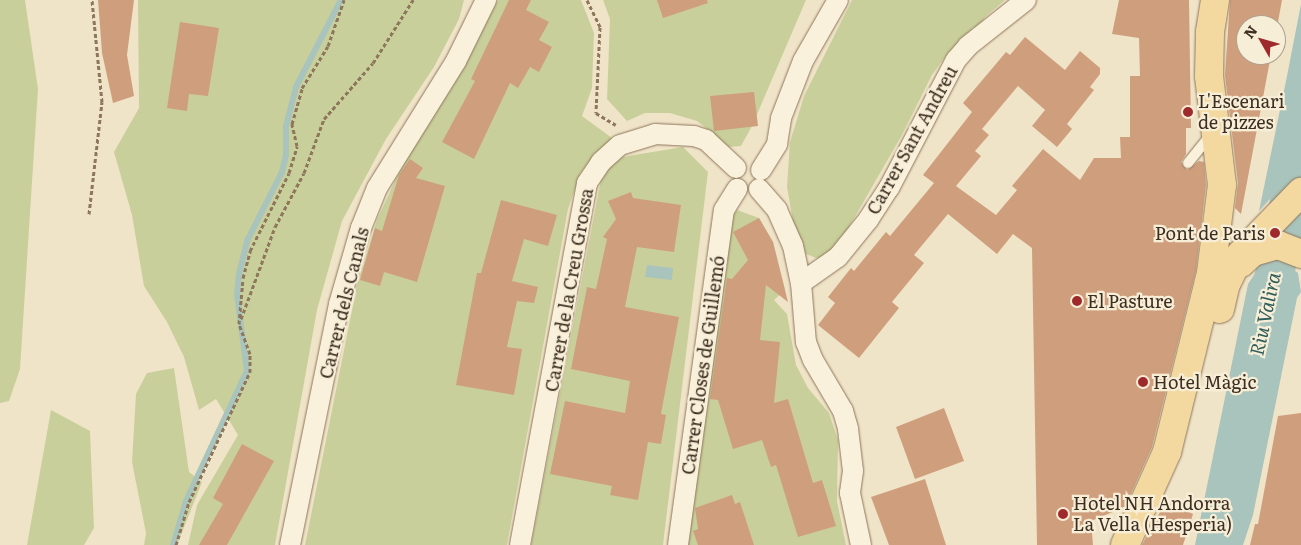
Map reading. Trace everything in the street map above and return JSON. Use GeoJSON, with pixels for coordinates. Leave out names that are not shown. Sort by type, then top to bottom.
{"type":"FeatureCollection","features":[{"type":"Feature","properties":{"kind":"main road"},"geometry":{"type":"LineString","coordinates":[[1141,514],[1178,416],[1211,273],[1222,185],[1209,76],[1210,32],[1215,0]]}},
{"type":"Feature","properties":{"kind":"main road"},"geometry":{"type":"LineString","coordinates":[[1125,545],[1141,514],[1189,436],[1204,388],[1226,284],[1248,245],[1301,192]]}},
{"type":"Feature","properties":{"kind":"main road"},"geometry":{"type":"LineString","coordinates":[[1226,284],[1236,269],[1253,252],[1278,245],[1301,254]]}},
{"type":"Feature","properties":{"kind":"street","name":"Carrer dels Canals"},"geometry":{"type":"LineString","coordinates":[[290,545],[340,304],[361,228],[377,188],[456,61],[486,0]]}},
{"type":"Feature","properties":{"kind":"street"},"geometry":{"type":"LineString","coordinates":[[838,0],[803,61],[781,118],[777,144],[760,179],[750,193],[737,189],[733,181],[736,168],[748,163],[760,179],[777,210],[793,246],[801,283],[806,342],[813,360],[843,411],[848,429],[853,471],[850,493],[861,545]]}},
{"type":"Feature","properties":{"kind":"street","name":"Carrer Sant Andreu"},"geometry":{"type":"LineString","coordinates":[[801,283],[838,257],[868,220],[889,188],[956,60],[968,46],[1026,0]]}},
{"type":"Feature","properties":{"kind":"street","name":"Carrer de la Creu Grossa"},"geometry":{"type":"LineString","coordinates":[[520,545],[588,183],[601,162],[620,145],[655,134],[694,136],[706,140],[736,168]]}},
{"type":"Feature","properties":{"kind":"street","name":"Carrer Closes de Guillemó"},"geometry":{"type":"LineString","coordinates":[[678,545],[724,210],[737,189]]}},
{"type":"Feature","properties":{"kind":"lane"},"geometry":{"type":"LineString","coordinates":[[1188,163],[1214,130]]}},
{"type":"Feature","properties":{"kind":"path"},"geometry":{"type":"LineString","coordinates":[[89,214],[102,102],[92,0]]}},
{"type":"Feature","properties":{"kind":"path"},"geometry":{"type":"LineString","coordinates":[[176,545],[189,502],[250,372],[250,354],[239,324],[243,278],[250,251],[289,173],[296,146],[292,124],[302,88],[328,46],[344,0]]}},
{"type":"Feature","properties":{"kind":"path"},"geometry":{"type":"LineString","coordinates":[[239,324],[274,227],[304,173],[324,118],[373,63],[413,0]]}},
{"type":"Feature","properties":{"kind":"path"},"geometry":{"type":"LineString","coordinates":[[587,0],[600,27],[596,112],[639,138]]}},
{"type":"Feature","properties":{"kind":"green space"},"geometry":{"type":"Polygon","coordinates":[[[0,0],[25,0],[38,89],[20,369],[9,401],[0,403],[0,0]]]}},
{"type":"Feature","properties":{"kind":"green space"},"geometry":{"type":"Polygon","coordinates":[[[138,0],[464,0],[459,19],[434,67],[386,139],[342,221],[317,310],[275,545],[188,545],[197,505],[238,435],[216,399],[199,410],[184,357],[167,322],[144,286],[132,215],[114,152],[139,108],[138,0]]]}},
{"type":"Feature","properties":{"kind":"green space"},"geometry":{"type":"Polygon","coordinates":[[[498,0],[581,0],[594,33],[592,88],[582,116],[612,138],[581,172],[568,209],[507,545],[305,545],[357,285],[377,220],[405,159],[454,80],[498,0]]]}},
{"type":"Feature","properties":{"kind":"green space"},"geometry":{"type":"Polygon","coordinates":[[[603,0],[806,0],[752,126],[741,146],[729,147],[697,121],[670,113],[645,113],[627,121],[607,99],[610,19],[603,0]]]}},
{"type":"Feature","properties":{"kind":"green space"},"geometry":{"type":"Polygon","coordinates":[[[852,0],[1005,0],[985,17],[978,29],[974,27],[948,53],[932,75],[902,135],[841,241],[823,257],[816,258],[806,254],[794,227],[787,187],[790,142],[804,96],[852,0]]]}},
{"type":"Feature","properties":{"kind":"green space"},"geometry":{"type":"Polygon","coordinates":[[[683,147],[708,172],[663,545],[531,545],[601,179],[610,164],[622,157],[683,147]]]}},
{"type":"Feature","properties":{"kind":"green space"},"geometry":{"type":"Polygon","coordinates":[[[737,210],[759,218],[773,242],[785,290],[774,300],[787,314],[796,365],[808,388],[829,413],[838,440],[837,501],[846,545],[683,545],[709,399],[722,278],[733,216],[737,210]]]}},
{"type":"Feature","properties":{"kind":"green space"},"geometry":{"type":"Polygon","coordinates":[[[174,368],[189,472],[202,482],[177,545],[144,545],[146,533],[132,462],[136,394],[147,373],[174,368]]]}},
{"type":"Feature","properties":{"kind":"green space"},"geometry":{"type":"Polygon","coordinates":[[[51,410],[90,431],[94,528],[84,545],[27,545],[51,410]]]}},
{"type":"Feature","properties":{"kind":"water"},"geometry":{"type":"Polygon","coordinates":[[[1301,4],[1301,165],[1259,211],[1287,76],[1301,4]]]}},
{"type":"Feature","properties":{"kind":"water"},"geometry":{"type":"Polygon","coordinates":[[[1301,207],[1301,237],[1278,234],[1301,207]]]}},
{"type":"Feature","properties":{"kind":"water"},"geometry":{"type":"Polygon","coordinates":[[[1268,262],[1283,262],[1298,273],[1301,292],[1297,298],[1253,515],[1243,545],[1195,545],[1248,284],[1258,269],[1268,262]]]}},
{"type":"Feature","properties":{"kind":"water"},"geometry":{"type":"Polygon","coordinates":[[[647,265],[673,268],[672,280],[645,277],[647,265]]]}},
{"type":"Feature","properties":{"kind":"building"},"geometry":{"type":"Polygon","coordinates":[[[98,0],[134,0],[127,55],[134,96],[113,103],[102,53],[98,0]]]}},
{"type":"Feature","properties":{"kind":"building"},"geometry":{"type":"Polygon","coordinates":[[[509,0],[531,0],[526,10],[549,22],[539,40],[552,47],[539,72],[530,67],[518,88],[510,83],[474,159],[442,142],[475,81],[471,79],[509,0]]]}},
{"type":"Feature","properties":{"kind":"building"},"geometry":{"type":"Polygon","coordinates":[[[657,0],[707,0],[708,3],[663,18],[657,0]]]}},
{"type":"Feature","properties":{"kind":"building"},"geometry":{"type":"Polygon","coordinates":[[[1119,0],[1189,0],[1191,128],[1186,128],[1186,154],[1181,162],[1187,170],[1199,161],[1204,162],[1206,185],[1196,270],[1152,447],[1125,507],[1091,521],[1093,545],[1037,545],[1032,248],[1013,234],[997,254],[948,214],[914,255],[924,263],[892,302],[899,308],[859,358],[818,325],[835,303],[828,297],[851,268],[854,271],[886,232],[890,236],[934,183],[923,175],[972,112],[963,103],[1006,52],[1010,55],[1025,37],[1065,70],[1080,51],[1100,68],[1100,74],[1090,87],[1094,90],[1067,124],[1072,129],[1057,147],[1032,126],[1045,110],[1018,86],[982,129],[989,135],[975,151],[981,156],[956,186],[996,215],[1017,190],[1012,186],[1043,149],[1080,180],[1094,158],[1121,158],[1120,137],[1130,137],[1130,76],[1140,76],[1139,38],[1112,34],[1119,0]]]}},
{"type":"Feature","properties":{"kind":"building"},"geometry":{"type":"Polygon","coordinates":[[[1230,0],[1282,0],[1279,15],[1236,15],[1236,65],[1269,65],[1241,214],[1235,208],[1238,183],[1225,75],[1230,0]]]}},
{"type":"Feature","properties":{"kind":"building"},"geometry":{"type":"Polygon","coordinates":[[[180,22],[219,28],[208,96],[189,94],[187,111],[167,108],[180,22]]]}},
{"type":"Feature","properties":{"kind":"building"},"geometry":{"type":"Polygon","coordinates":[[[754,92],[758,126],[714,131],[710,96],[754,92]]]}},
{"type":"Feature","properties":{"kind":"building"},"geometry":{"type":"Polygon","coordinates":[[[410,159],[423,168],[416,178],[445,186],[417,282],[384,272],[380,286],[360,280],[375,228],[382,231],[399,175],[410,159]]]}},
{"type":"Feature","properties":{"kind":"building"},"geometry":{"type":"Polygon","coordinates":[[[631,192],[633,198],[681,205],[674,252],[637,247],[625,307],[679,317],[661,414],[666,415],[661,444],[648,442],[638,500],[610,495],[612,486],[550,474],[565,401],[625,413],[630,381],[571,369],[587,287],[596,289],[607,239],[603,237],[616,219],[608,201],[631,192]]]}},
{"type":"Feature","properties":{"kind":"building"},"geometry":{"type":"Polygon","coordinates":[[[501,200],[557,215],[548,246],[524,239],[512,281],[538,287],[534,303],[517,301],[507,347],[522,349],[514,395],[456,385],[477,273],[481,273],[501,200]]]}},
{"type":"Feature","properties":{"kind":"building"},"geometry":{"type":"Polygon","coordinates":[[[759,218],[773,242],[788,302],[766,285],[760,340],[780,342],[774,403],[788,399],[813,483],[822,480],[836,526],[798,537],[776,465],[771,467],[762,440],[733,449],[718,400],[710,399],[727,278],[732,279],[748,260],[733,232],[759,218]]]}},
{"type":"Feature","properties":{"kind":"building"},"geometry":{"type":"Polygon","coordinates":[[[944,408],[964,461],[915,479],[896,427],[944,408]]]}},
{"type":"Feature","properties":{"kind":"building"},"geometry":{"type":"Polygon","coordinates":[[[1301,413],[1301,545],[1250,545],[1255,524],[1258,524],[1278,416],[1301,413]]]}},
{"type":"Feature","properties":{"kind":"building"},"geometry":{"type":"Polygon","coordinates":[[[242,444],[274,461],[227,545],[199,545],[223,504],[213,498],[242,444]]]}},
{"type":"Feature","properties":{"kind":"building"},"geometry":{"type":"Polygon","coordinates":[[[925,479],[946,545],[889,545],[871,497],[925,479]]]}},
{"type":"Feature","properties":{"kind":"building"},"geometry":{"type":"Polygon","coordinates":[[[732,495],[735,504],[740,502],[754,545],[698,545],[693,531],[698,529],[695,508],[732,495]]]}},
{"type":"Feature","properties":{"kind":"building"},"geometry":{"type":"Polygon","coordinates":[[[1166,501],[1193,514],[1183,545],[1142,545],[1166,501]]]}},
{"type":"Feature","properties":{"kind":"waterway"},"geometry":{"type":"LineString","coordinates":[[173,545],[186,501],[247,371],[237,295],[239,274],[248,239],[282,172],[286,154],[286,126],[296,87],[341,0]]}},
{"type":"Feature","properties":{"kind":"waterway","name":"Riu Valira"},"geometry":{"type":"LineString","coordinates":[[1266,313],[1301,142]]}},
{"type":"Feature","properties":{"kind":"place","name":"L'Escenari de pizzes"},"geometry":{"type":"Point","coordinates":[1188,112]}},
{"type":"Feature","properties":{"kind":"place","name":"Pont de Paris"},"geometry":{"type":"Point","coordinates":[1275,233]}},
{"type":"Feature","properties":{"kind":"place","name":"El Pasture"},"geometry":{"type":"Point","coordinates":[1077,301]}},
{"type":"Feature","properties":{"kind":"place","name":"Hotel Màgic"},"geometry":{"type":"Point","coordinates":[1143,382]}},
{"type":"Feature","properties":{"kind":"place","name":"Hotel NH Andorra La Vella (Hesperia)"},"geometry":{"type":"Point","coordinates":[1063,514]}}]}
